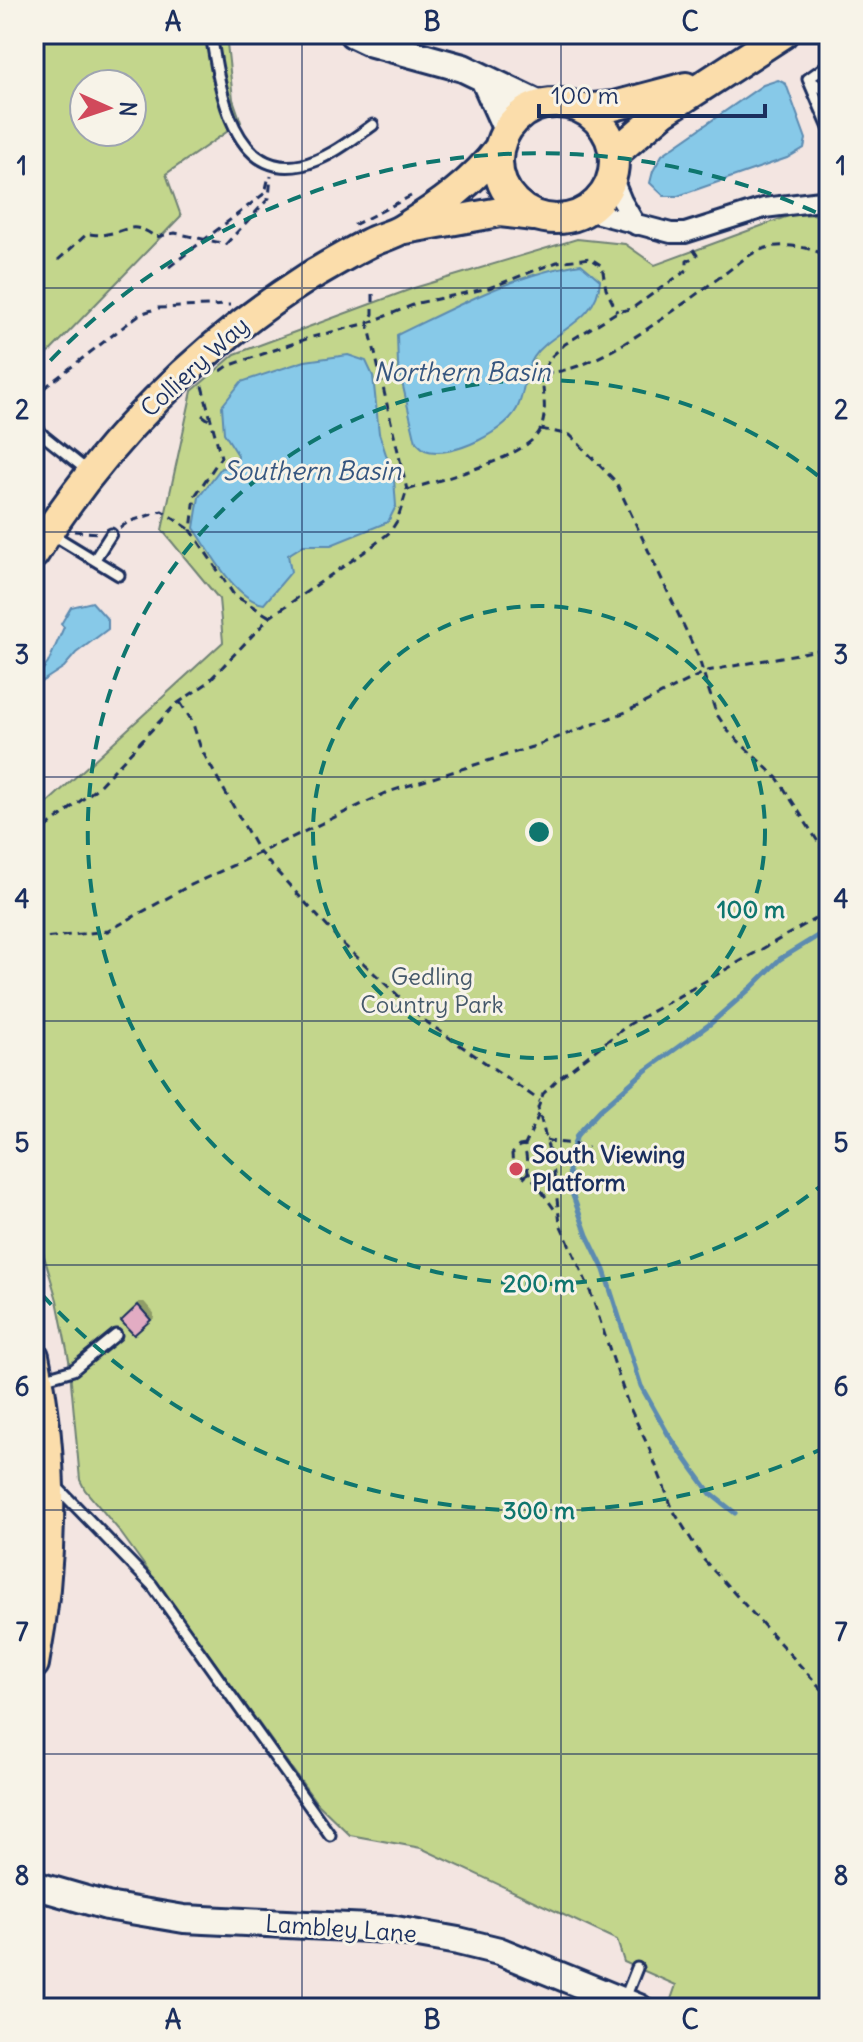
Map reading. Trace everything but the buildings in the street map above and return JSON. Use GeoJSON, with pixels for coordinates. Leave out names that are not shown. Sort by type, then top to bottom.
{"type":"FeatureCollection","features":[{"type":"Feature","properties":{"kind":"main road"},"geometry":{"type":"LineString","coordinates":[[613,166],[607,132],[596,118],[568,104],[540,105],[519,116],[503,139],[498,167],[508,194],[524,209],[540,217],[566,219],[587,211],[602,197],[613,166],[663,112],[783,34]]}},
{"type":"Feature","properties":{"kind":"main road"},"geometry":{"type":"LineString","coordinates":[[583,109],[614,106],[718,78]]}},
{"type":"Feature","properties":{"kind":"main road","name":"Colliery Way"},"geometry":{"type":"LineString","coordinates":[[50,537],[90,473],[142,413],[220,340],[311,276],[365,245],[400,230],[473,180],[503,139]]}},
{"type":"Feature","properties":{"kind":"main road","name":"Colliery Way"},"geometry":{"type":"LineString","coordinates":[[400,230],[500,212],[540,217]]}},
{"type":"Feature","properties":{"kind":"main road"},"geometry":{"type":"LineString","coordinates":[[34,1664],[48,1550],[49,1479],[36,1368]]}},
{"type":"Feature","properties":{"kind":"street"},"geometry":{"type":"LineString","coordinates":[[353,34],[372,43],[443,60],[540,105]]}},
{"type":"Feature","properties":{"kind":"street"},"geometry":{"type":"LineString","coordinates":[[484,79],[503,139]]}},
{"type":"Feature","properties":{"kind":"street"},"geometry":{"type":"LineString","coordinates":[[613,166],[622,201],[636,225]]}},
{"type":"Feature","properties":{"kind":"street"},"geometry":{"type":"LineString","coordinates":[[587,211],[658,232],[685,233],[764,208],[822,201]]}},
{"type":"Feature","properties":{"kind":"street","name":"Lambley Lane"},"geometry":{"type":"LineString","coordinates":[[34,1885],[107,1906],[184,1919],[390,1929],[458,1941],[499,1951],[631,2005]]}},
{"type":"Feature","properties":{"kind":"lane"},"geometry":{"type":"LineString","coordinates":[[211,34],[219,85],[234,125],[251,154],[272,164],[301,165],[338,149],[373,125]]}},
{"type":"Feature","properties":{"kind":"lane"},"geometry":{"type":"LineString","coordinates":[[808,79],[829,64]]}},
{"type":"Feature","properties":{"kind":"lane"},"geometry":{"type":"LineString","coordinates":[[808,79],[829,93]]}},
{"type":"Feature","properties":{"kind":"lane"},"geometry":{"type":"LineString","coordinates":[[808,79],[829,128]]}},
{"type":"Feature","properties":{"kind":"lane"},"geometry":{"type":"LineString","coordinates":[[822,201],[829,216]]}},
{"type":"Feature","properties":{"kind":"lane"},"geometry":{"type":"LineString","coordinates":[[34,425],[90,473]]}},
{"type":"Feature","properties":{"kind":"lane"},"geometry":{"type":"LineString","coordinates":[[95,559],[111,534]]}},
{"type":"Feature","properties":{"kind":"lane"},"geometry":{"type":"LineString","coordinates":[[50,537],[95,559],[119,575]]}},
{"type":"Feature","properties":{"kind":"lane"},"geometry":{"type":"LineString","coordinates":[[36,1368],[73,1370],[116,1335]]}},
{"type":"Feature","properties":{"kind":"lane"},"geometry":{"type":"LineString","coordinates":[[49,1479],[152,1585],[330,1835]]}},
{"type":"Feature","properties":{"kind":"lane"},"geometry":{"type":"LineString","coordinates":[[631,2005],[637,1968]]}},
{"type":"Feature","properties":{"kind":"path"},"geometry":{"type":"LineString","coordinates":[[58,260],[87,234],[107,235],[119,229],[142,228],[156,237],[175,233],[226,244],[269,198],[272,164]]}},
{"type":"Feature","properties":{"kind":"path"},"geometry":{"type":"LineString","coordinates":[[169,267],[265,193],[272,164]]}},
{"type":"Feature","properties":{"kind":"path"},"geometry":{"type":"LineString","coordinates":[[346,230],[413,195]]}},
{"type":"Feature","properties":{"kind":"path"},"geometry":{"type":"LineString","coordinates":[[542,372],[553,374],[591,361],[644,331],[759,250],[805,247],[829,257]]}},
{"type":"Feature","properties":{"kind":"path"},"geometry":{"type":"LineString","coordinates":[[407,490],[516,454],[532,441],[541,429],[544,406],[542,372],[552,356],[565,344],[617,312],[631,309],[687,270],[687,261],[697,255],[694,251]]}},
{"type":"Feature","properties":{"kind":"path"},"geometry":{"type":"LineString","coordinates":[[219,373],[228,366],[312,337],[368,323],[418,303],[489,288],[557,262],[590,258],[602,266],[606,289],[617,312]]}},
{"type":"Feature","properties":{"kind":"path"},"geometry":{"type":"LineString","coordinates":[[34,837],[97,788],[179,702],[206,684],[270,617],[370,548],[390,532],[397,521],[407,490],[368,323],[373,314],[373,294]]}},
{"type":"Feature","properties":{"kind":"path"},"geometry":{"type":"LineString","coordinates":[[34,394],[140,314],[167,307],[233,305]]}},
{"type":"Feature","properties":{"kind":"path"},"geometry":{"type":"LineString","coordinates":[[191,530],[195,496],[221,457],[201,387],[210,380]]}},
{"type":"Feature","properties":{"kind":"path"},"geometry":{"type":"LineString","coordinates":[[202,415],[210,421]]}},
{"type":"Feature","properties":{"kind":"path"},"geometry":{"type":"LineString","coordinates":[[541,429],[570,435],[616,482],[698,656],[716,713],[728,731],[778,779],[829,859]]}},
{"type":"Feature","properties":{"kind":"path"},"geometry":{"type":"LineString","coordinates":[[50,537],[76,532],[111,534],[128,522],[162,511],[191,530],[234,595],[270,617]]}},
{"type":"Feature","properties":{"kind":"path"},"geometry":{"type":"LineString","coordinates":[[34,939],[108,931],[187,887],[388,792],[532,747],[626,712],[702,673],[829,648]]}},
{"type":"Feature","properties":{"kind":"path"},"geometry":{"type":"LineString","coordinates":[[179,702],[192,721],[201,749],[259,852],[344,945],[424,1020],[540,1101]]}},
{"type":"Feature","properties":{"kind":"path"},"geometry":{"type":"LineString","coordinates":[[829,911],[628,1025],[573,1065],[543,1094],[539,1114],[553,1166],[560,1224],[589,1288],[628,1404],[673,1510],[704,1560],[829,1697]]}},
{"type":"Feature","properties":{"kind":"path"},"geometry":{"type":"LineString","coordinates":[[539,1114],[525,1145],[528,1172],[558,1214]]}},
{"type":"Feature","properties":{"kind":"path"},"geometry":{"type":"LineString","coordinates":[[546,1140],[560,1144],[573,1142],[588,1148]]}},
{"type":"Feature","properties":{"kind":"path"},"geometry":{"type":"LineString","coordinates":[[525,1145],[519,1146],[512,1154],[513,1167],[525,1177],[528,1172]]}},
{"type":"Feature","properties":{"kind":"green space"},"geometry":{"type":"Polygon","coordinates":[[[34,34],[226,34],[233,99],[241,122],[166,174],[181,216],[34,368],[34,34]]]}},
{"type":"Feature","properties":{"kind":"green space","name":"Gedling Country Park"},"geometry":{"type":"Polygon","coordinates":[[[829,214],[829,2008],[674,2008],[669,2005],[676,1985],[624,1962],[617,1940],[421,1848],[350,1835],[316,1802],[118,1529],[85,1490],[80,1480],[69,1360],[57,1300],[34,1222],[34,815],[223,642],[219,599],[162,530],[192,391],[235,354],[414,288],[577,239],[625,244],[655,265],[791,215],[829,214]]]}},
{"type":"Feature","properties":{"kind":"water"},"geometry":{"type":"Polygon","coordinates":[[[778,80],[786,84],[806,139],[804,148],[787,158],[678,196],[664,196],[650,183],[662,155],[763,85],[778,80]]]}},
{"type":"Feature","properties":{"kind":"water","name":"Northern Basin"},"geometry":{"type":"Polygon","coordinates":[[[581,264],[600,280],[597,294],[583,316],[534,357],[514,414],[492,433],[464,447],[436,452],[425,450],[416,442],[398,365],[397,335],[510,283],[581,264]]]}},
{"type":"Feature","properties":{"kind":"water","name":"Southern Basin"},"geometry":{"type":"Polygon","coordinates":[[[348,355],[366,361],[373,376],[379,433],[394,479],[396,506],[388,522],[331,545],[304,545],[288,555],[291,572],[264,604],[253,601],[224,573],[194,528],[199,497],[221,468],[237,466],[238,455],[224,433],[222,406],[241,382],[305,361],[348,355]]]}},
{"type":"Feature","properties":{"kind":"water"},"geometry":{"type":"Polygon","coordinates":[[[92,602],[108,620],[108,629],[76,653],[64,667],[38,684],[35,680],[48,663],[64,627],[61,624],[71,607],[92,602]]]}},
{"type":"Feature","properties":{"kind":"waterway"},"geometry":{"type":"LineString","coordinates":[[34,471],[38,468]]}},
{"type":"Feature","properties":{"kind":"waterway"},"geometry":{"type":"LineString","coordinates":[[735,1513],[711,1494],[668,1434],[641,1386],[604,1270],[572,1193],[568,1163],[577,1135],[600,1110],[645,1071],[710,1024],[780,959],[829,929]]}},
{"type":"Feature","properties":{"kind":"place","name":"South Viewing Platform"},"geometry":{"type":"Point","coordinates":[516,1169]}}]}
